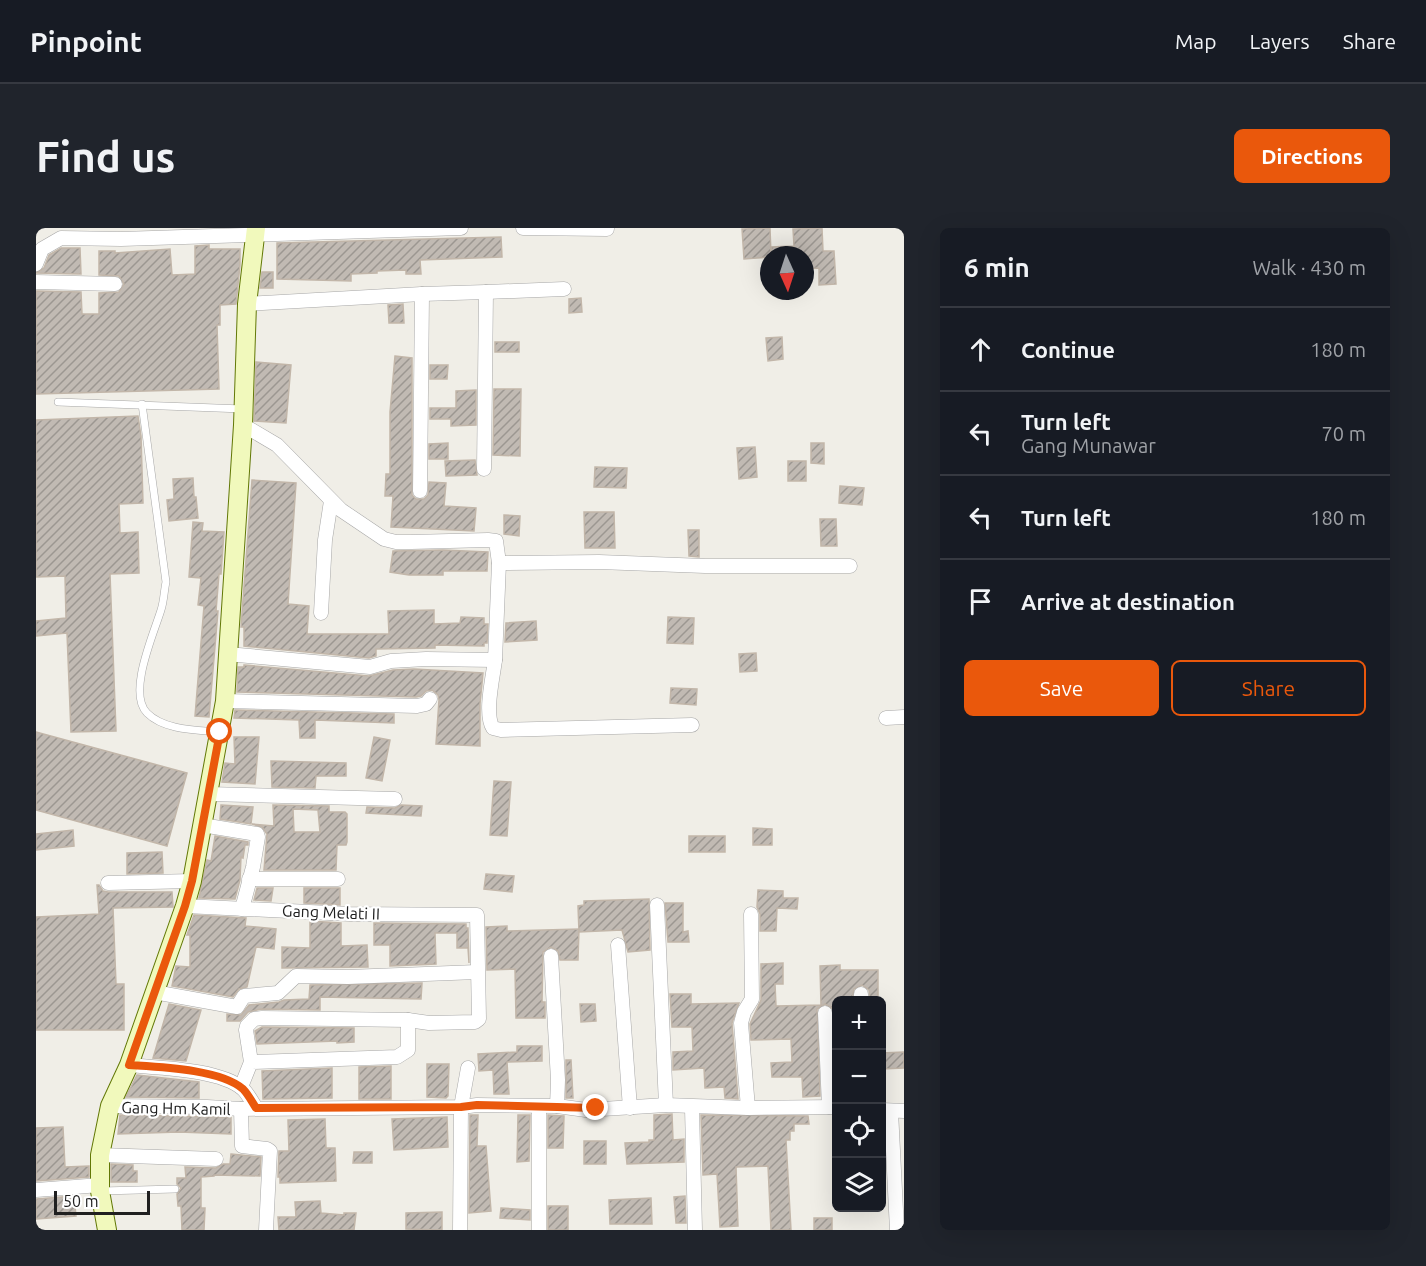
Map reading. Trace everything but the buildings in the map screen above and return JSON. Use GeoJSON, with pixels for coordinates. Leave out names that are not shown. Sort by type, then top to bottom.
{"type":"FeatureCollection","features":[{"type":"Feature","properties":{"kind":"street"},"geometry":{"type":"LineString","coordinates":[[36,264],[42,249],[61,238],[121,239],[255,231],[461,228]]}},
{"type":"Feature","properties":{"kind":"street"},"geometry":{"type":"LineString","coordinates":[[522,228],[607,229]]}},
{"type":"Feature","properties":{"kind":"street"},"geometry":{"type":"LineString","coordinates":[[107,1230],[100,1188],[100,1155],[110,1106],[129,1065],[185,906],[192,881],[225,701],[243,417],[247,304],[255,231]]}},
{"type":"Feature","properties":{"kind":"street"},"geometry":{"type":"LineString","coordinates":[[36,282],[115,284]]}},
{"type":"Feature","properties":{"kind":"street"},"geometry":{"type":"LineString","coordinates":[[247,304],[564,289]]}},
{"type":"Feature","properties":{"kind":"street"},"geometry":{"type":"LineString","coordinates":[[484,469],[486,292]]}},
{"type":"Feature","properties":{"kind":"street"},"geometry":{"type":"LineString","coordinates":[[420,491],[422,294]]}},
{"type":"Feature","properties":{"kind":"street"},"geometry":{"type":"LineString","coordinates":[[243,417],[277,445],[331,501],[372,532],[396,542],[488,540],[496,542],[499,563],[495,660],[489,712],[489,722],[493,728],[501,730],[692,725]]}},
{"type":"Feature","properties":{"kind":"street"},"geometry":{"type":"LineString","coordinates":[[321,613],[325,540],[331,501]]}},
{"type":"Feature","properties":{"kind":"street"},"geometry":{"type":"LineString","coordinates":[[499,563],[599,562],[705,566],[850,566]]}},
{"type":"Feature","properties":{"kind":"street"},"geometry":{"type":"LineString","coordinates":[[227,654],[370,667],[391,661],[426,659],[495,660]]}},
{"type":"Feature","properties":{"kind":"street"},"geometry":{"type":"LineString","coordinates":[[225,701],[417,706],[426,704],[430,699]]}},
{"type":"Feature","properties":{"kind":"street"},"geometry":{"type":"LineString","coordinates":[[886,718],[904,717]]}},
{"type":"Feature","properties":{"kind":"street"},"geometry":{"type":"LineString","coordinates":[[208,794],[395,799]]}},
{"type":"Feature","properties":{"kind":"street"},"geometry":{"type":"LineString","coordinates":[[202,825],[257,834],[258,841],[242,909]]}},
{"type":"Feature","properties":{"kind":"street"},"geometry":{"type":"LineString","coordinates":[[249,879],[338,879]]}},
{"type":"Feature","properties":{"kind":"street"},"geometry":{"type":"LineString","coordinates":[[108,883],[192,881]]}},
{"type":"Feature","properties":{"kind":"street"},"geometry":{"type":"LineString","coordinates":[[657,905],[666,1106]]}},
{"type":"Feature","properties":{"kind":"street","name":"Gang Melati II"},"geometry":{"type":"LineString","coordinates":[[185,906],[371,914],[477,915],[477,972]]}},
{"type":"Feature","properties":{"kind":"street"},"geometry":{"type":"LineString","coordinates":[[748,1108],[741,1023],[744,1012],[752,999],[751,914]]}},
{"type":"Feature","properties":{"kind":"street"},"geometry":{"type":"LineString","coordinates":[[618,945],[630,1108]]}},
{"type":"Feature","properties":{"kind":"street"},"geometry":{"type":"LineString","coordinates":[[551,956],[558,1080],[556,1106]]}},
{"type":"Feature","properties":{"kind":"street"},"geometry":{"type":"LineString","coordinates":[[154,992],[237,1007],[244,996],[278,993],[296,976],[348,977],[477,972],[480,1015],[475,1022],[254,1019],[246,1030],[250,1062],[241,1087]]}},
{"type":"Feature","properties":{"kind":"street"},"geometry":{"type":"LineString","coordinates":[[825,1013],[833,1104]]}},
{"type":"Feature","properties":{"kind":"street"},"geometry":{"type":"LineString","coordinates":[[250,1062],[401,1056],[408,1050],[408,1020]]}},
{"type":"Feature","properties":{"kind":"street"},"geometry":{"type":"LineString","coordinates":[[129,1065],[213,1076],[241,1087],[256,1108]]}},
{"type":"Feature","properties":{"kind":"street"},"geometry":{"type":"LineString","coordinates":[[460,1230],[461,1107],[468,1068]]}},
{"type":"Feature","properties":{"kind":"street","name":"Gang Hm Kamil"},"geometry":{"type":"LineString","coordinates":[[110,1106],[241,1109],[477,1105],[556,1106],[586,1110],[666,1106],[692,1108],[832,1107]]}},
{"type":"Feature","properties":{"kind":"street"},"geometry":{"type":"LineString","coordinates":[[539,1107],[539,1230]]}},
{"type":"Feature","properties":{"kind":"street"},"geometry":{"type":"LineString","coordinates":[[692,1108],[695,1230]]}},
{"type":"Feature","properties":{"kind":"street"},"geometry":{"type":"LineString","coordinates":[[241,1109],[242,1146],[270,1151],[266,1230]]}},
{"type":"Feature","properties":{"kind":"street"},"geometry":{"type":"LineString","coordinates":[[892,1111],[897,1230]]}},
{"type":"Feature","properties":{"kind":"street"},"geometry":{"type":"LineString","coordinates":[[100,1155],[216,1160]]}},
{"type":"Feature","properties":{"kind":"street"},"geometry":{"type":"LineString","coordinates":[[36,1190],[100,1188]]}},
{"type":"Feature","properties":{"kind":"lane"},"geometry":{"type":"LineString","coordinates":[[58,402],[142,404],[243,417]]}},
{"type":"Feature","properties":{"kind":"lane"},"geometry":{"type":"LineString","coordinates":[[142,404],[166,582],[162,608],[140,680],[140,695],[145,712],[157,720],[181,729],[220,732]]}},
{"type":"Feature","properties":{"kind":"lane"},"geometry":{"type":"LineString","coordinates":[[100,1188],[175,1189]]}},
{"type":"Feature","properties":{"kind":"route"},"geometry":{"type":"LineString","coordinates":[[220,732],[192,881],[129,1065],[196,1072],[221,1078],[241,1087],[256,1108],[477,1105],[556,1106],[586,1110],[596,1108]]}}]}
